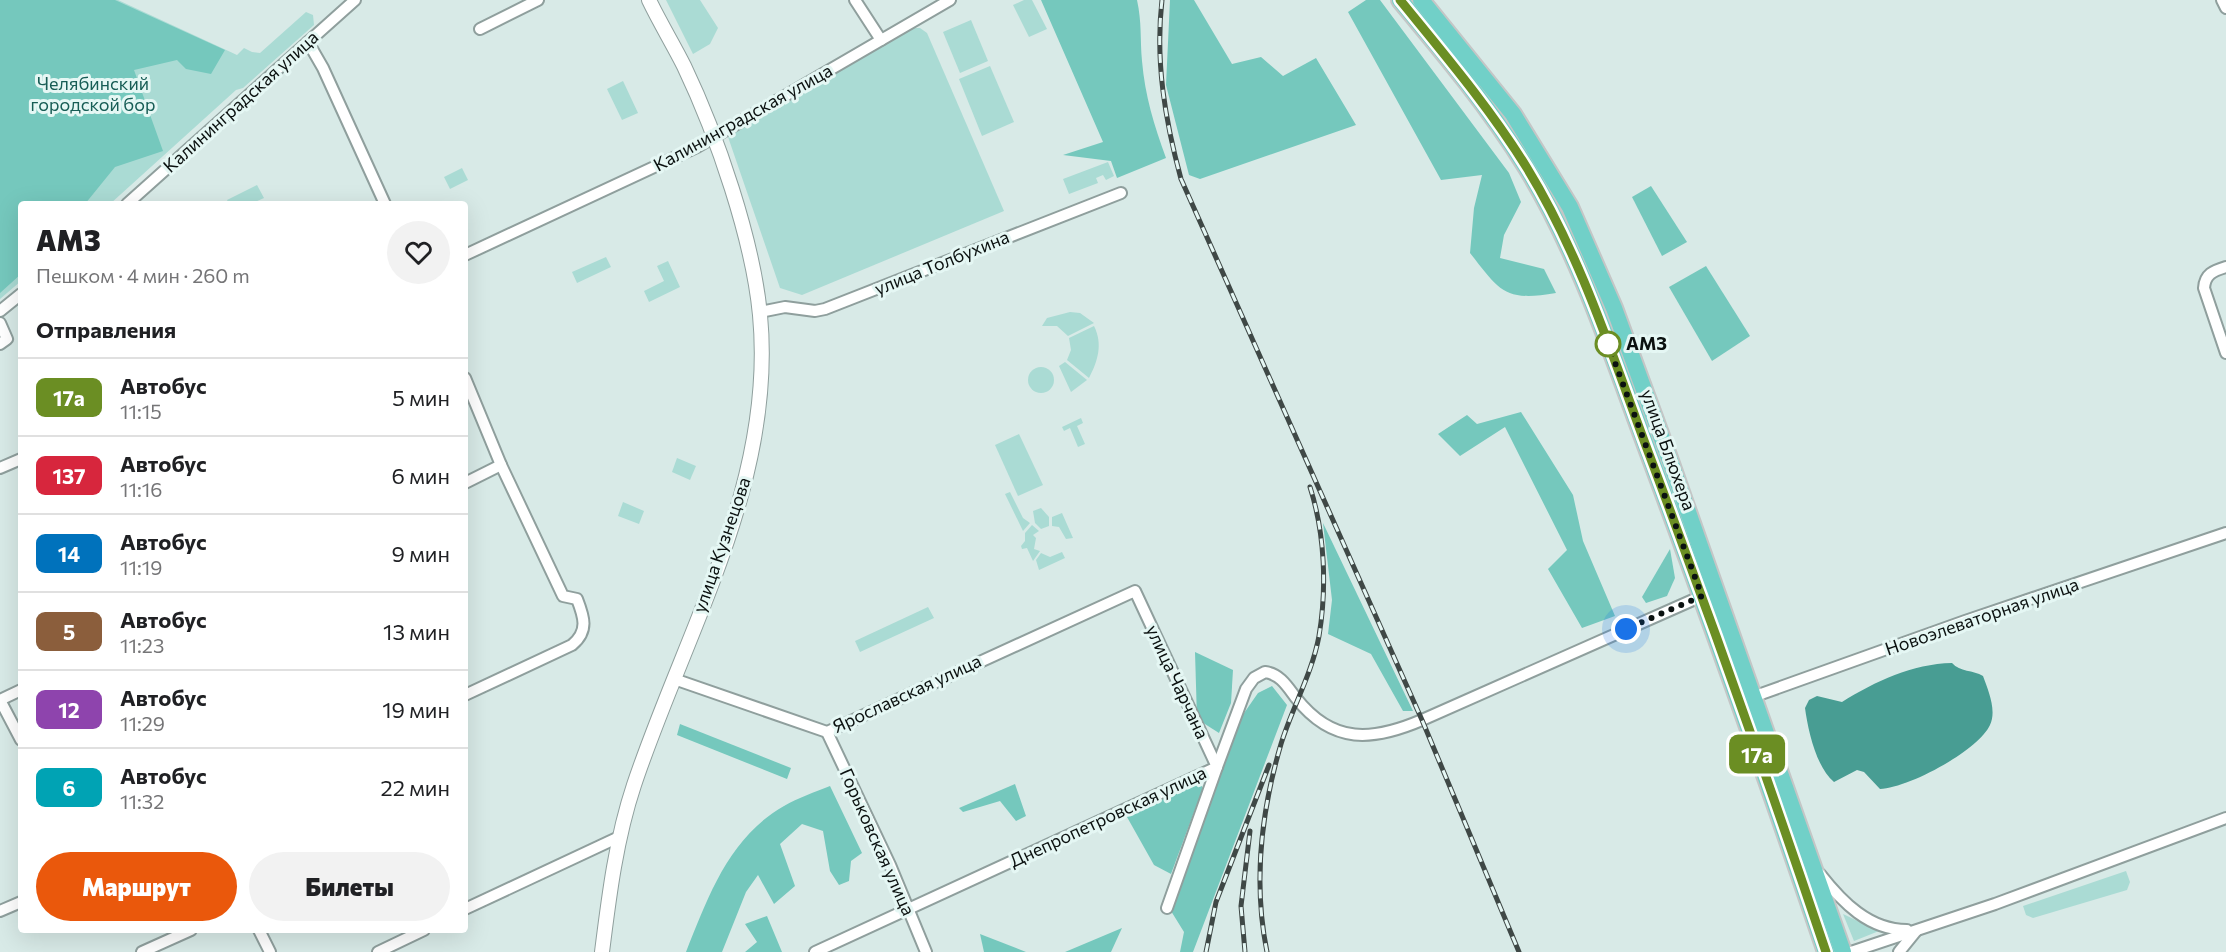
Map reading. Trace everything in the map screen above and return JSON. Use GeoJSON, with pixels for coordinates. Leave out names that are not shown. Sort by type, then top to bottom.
{"type":"FeatureCollection","features":[{"type":"Feature","properties":{"kind":"main road","name":"улица Блюхера"},"geometry":{"type":"LineString","coordinates":[[1400,0],[1491,113],[1528,170],[1561,232],[1708,593],[1755,696],[1843,952]]}},
{"type":"Feature","properties":{"kind":"main road","name":"улица Блюхера"},"geometry":{"type":"LineString","coordinates":[[1421,0],[1513,114],[1570,207],[1614,308],[1708,593],[1738,702],[1826,952]]}},
{"type":"Feature","properties":{"kind":"street","name":"Калининградская улица"},"geometry":{"type":"LineString","coordinates":[[130,201],[355,0]]}},
{"type":"Feature","properties":{"kind":"street"},"geometry":{"type":"LineString","coordinates":[[480,29],[538,0]]}},
{"type":"Feature","properties":{"kind":"street","name":"улица Кузнецова"},"geometry":{"type":"LineString","coordinates":[[602,952],[619,837],[633,786],[731,528],[747,477],[760,374],[759,312],[750,258],[713,138],[683,65],[649,0]]}},
{"type":"Feature","properties":{"kind":"street"},"geometry":{"type":"LineString","coordinates":[[855,0],[881,40]]}},
{"type":"Feature","properties":{"kind":"street","name":"Калининградская улица"},"geometry":{"type":"LineString","coordinates":[[468,254],[713,138],[950,0]]}},
{"type":"Feature","properties":{"kind":"street"},"geometry":{"type":"LineString","coordinates":[[2222,0],[2226,8]]}},
{"type":"Feature","properties":{"kind":"street"},"geometry":{"type":"LineString","coordinates":[[308,42],[384,201]]}},
{"type":"Feature","properties":{"kind":"street","name":"улица Толбухина"},"geometry":{"type":"LineString","coordinates":[[759,312],[785,307],[815,311],[825,309],[1121,193]]}},
{"type":"Feature","properties":{"kind":"street"},"geometry":{"type":"LineString","coordinates":[[2226,267],[2212,272],[2205,279],[2204,288],[2226,353]]}},
{"type":"Feature","properties":{"kind":"street"},"geometry":{"type":"LineString","coordinates":[[0,311],[18,296]]}},
{"type":"Feature","properties":{"kind":"street"},"geometry":{"type":"LineString","coordinates":[[0,323],[7,339],[0,344]]}},
{"type":"Feature","properties":{"kind":"street"},"geometry":{"type":"LineString","coordinates":[[468,385],[501,465],[562,596],[577,599],[585,620],[580,638],[572,645],[468,694]]}},
{"type":"Feature","properties":{"kind":"street"},"geometry":{"type":"LineString","coordinates":[[0,468],[18,460]]}},
{"type":"Feature","properties":{"kind":"street"},"geometry":{"type":"LineString","coordinates":[[468,482],[501,465]]}},
{"type":"Feature","properties":{"kind":"street","name":"Новоэлеваторная улица"},"geometry":{"type":"LineString","coordinates":[[1738,702],[1965,621],[2226,533]]}},
{"type":"Feature","properties":{"kind":"street","name":"Ярославская улица"},"geometry":{"type":"LineString","coordinates":[[674,679],[827,732],[1135,591]]}},
{"type":"Feature","properties":{"kind":"street","name":"улица Чарчана"},"geometry":{"type":"LineString","coordinates":[[1135,591],[1217,767]]}},
{"type":"Feature","properties":{"kind":"street","name":"Днепропетровская улица"},"geometry":{"type":"LineString","coordinates":[[815,952],[1217,767],[1246,689],[1254,678],[1265,672],[1281,678],[1298,701],[1328,726],[1361,736],[1381,736],[1421,721],[1708,593]]}},
{"type":"Feature","properties":{"kind":"street"},"geometry":{"type":"LineString","coordinates":[[18,691],[0,700],[18,734]]}},
{"type":"Feature","properties":{"kind":"street","name":"Горьковская улица"},"geometry":{"type":"LineString","coordinates":[[827,732],[926,952]]}},
{"type":"Feature","properties":{"kind":"street"},"geometry":{"type":"LineString","coordinates":[[1167,908],[1217,767]]}},
{"type":"Feature","properties":{"kind":"street"},"geometry":{"type":"LineString","coordinates":[[1851,952],[2226,818]]}},
{"type":"Feature","properties":{"kind":"street"},"geometry":{"type":"LineString","coordinates":[[468,908],[619,837]]}},
{"type":"Feature","properties":{"kind":"street"},"geometry":{"type":"LineString","coordinates":[[1811,862],[1841,902],[1873,923],[1894,930],[1916,930]]}},
{"type":"Feature","properties":{"kind":"street"},"geometry":{"type":"LineString","coordinates":[[0,911],[18,903]]}},
{"type":"Feature","properties":{"kind":"street"},"geometry":{"type":"LineString","coordinates":[[1899,952],[1916,930]]}},
{"type":"Feature","properties":{"kind":"street"},"geometry":{"type":"LineString","coordinates":[[142,952],[184,933]]}},
{"type":"Feature","properties":{"kind":"street"},"geometry":{"type":"LineString","coordinates":[[260,933],[270,952]]}},
{"type":"Feature","properties":{"kind":"street"},"geometry":{"type":"LineString","coordinates":[[378,952],[414,933]]}},
{"type":"Feature","properties":{"kind":"green space","name":"Челябинский городской бор"},"geometry":{"type":"Polygon","coordinates":[[[0,0],[118,0],[237,55],[244,48],[260,53],[306,12],[313,15],[314,25],[243,88],[236,90],[113,201],[18,201],[18,284],[0,299],[0,0]]]}},
{"type":"Feature","properties":{"kind":"green space","name":"Челябинский городской бор"},"geometry":{"type":"Polygon","coordinates":[[[0,0],[115,0],[225,50],[211,74],[186,69],[177,60],[134,70],[163,151],[115,167],[87,201],[18,201],[18,277],[0,293],[0,0]]]}},
{"type":"Feature","properties":{"kind":"green space"},"geometry":{"type":"Polygon","coordinates":[[[666,0],[700,0],[718,28],[710,44],[693,54],[666,0]]]}},
{"type":"Feature","properties":{"kind":"green space"},"geometry":{"type":"Polygon","coordinates":[[[1024,0],[1032,0],[1047,29],[1029,37],[1013,5],[1024,0]]]}},
{"type":"Feature","properties":{"kind":"green space"},"geometry":{"type":"Polygon","coordinates":[[[1041,0],[1137,0],[1145,86],[1166,158],[1117,178],[1111,161],[1063,155],[1103,142],[1041,0]]]}},
{"type":"Feature","properties":{"kind":"green space"},"geometry":{"type":"Polygon","coordinates":[[[1170,0],[1194,0],[1232,64],[1261,57],[1283,76],[1316,58],[1356,125],[1200,179],[1189,175],[1166,85],[1170,0]]]}},
{"type":"Feature","properties":{"kind":"green space"},"geometry":{"type":"Polygon","coordinates":[[[1366,0],[1380,0],[1509,173],[1521,202],[1504,235],[1500,258],[1544,269],[1556,293],[1525,296],[1505,291],[1489,277],[1470,253],[1474,208],[1482,175],[1441,180],[1348,12],[1366,0]]]}},
{"type":"Feature","properties":{"kind":"green space"},"geometry":{"type":"Polygon","coordinates":[[[971,20],[988,61],[960,73],[943,32],[971,20]]]}},
{"type":"Feature","properties":{"kind":"green space"},"geometry":{"type":"Polygon","coordinates":[[[914,28],[920,28],[927,33],[1004,211],[802,295],[780,288],[727,134],[914,28]]]}},
{"type":"Feature","properties":{"kind":"green space"},"geometry":{"type":"Polygon","coordinates":[[[990,66],[1014,122],[982,136],[959,79],[990,66]]]}},
{"type":"Feature","properties":{"kind":"green space"},"geometry":{"type":"Polygon","coordinates":[[[623,81],[638,113],[622,120],[607,89],[623,81]]]}},
{"type":"Feature","properties":{"kind":"green space"},"geometry":{"type":"Polygon","coordinates":[[[1108,162],[1114,176],[1106,180],[1103,175],[1096,178],[1098,183],[1069,194],[1063,179],[1108,162]]]}},
{"type":"Feature","properties":{"kind":"green space"},"geometry":{"type":"Polygon","coordinates":[[[462,168],[468,180],[450,189],[444,177],[462,168]]]}},
{"type":"Feature","properties":{"kind":"green space"},"geometry":{"type":"Polygon","coordinates":[[[257,185],[264,198],[258,201],[227,200],[257,185]]]}},
{"type":"Feature","properties":{"kind":"green space"},"geometry":{"type":"Polygon","coordinates":[[[1651,186],[1687,242],[1662,256],[1632,197],[1651,186]]]}},
{"type":"Feature","properties":{"kind":"green space"},"geometry":{"type":"Polygon","coordinates":[[[606,257],[611,267],[577,283],[572,272],[606,257]]]}},
{"type":"Feature","properties":{"kind":"green space"},"geometry":{"type":"Polygon","coordinates":[[[668,261],[680,287],[649,302],[644,291],[664,281],[657,266],[668,261]]]}},
{"type":"Feature","properties":{"kind":"green space"},"geometry":{"type":"Polygon","coordinates":[[[1706,266],[1750,336],[1712,361],[1669,287],[1706,266]]]}},
{"type":"Feature","properties":{"kind":"green space"},"geometry":{"type":"Polygon","coordinates":[[[1070,312],[1080,313],[1094,323],[1068,336],[1057,326],[1042,326],[1047,318],[1070,312]]]}},
{"type":"Feature","properties":{"kind":"green space"},"geometry":{"type":"Polygon","coordinates":[[[1094,326],[1099,346],[1095,365],[1089,378],[1067,360],[1071,350],[1069,338],[1094,326]]]}},
{"type":"Feature","properties":{"kind":"green space"},"geometry":{"type":"Polygon","coordinates":[[[1065,362],[1087,380],[1071,392],[1059,366],[1065,362]]]}},
{"type":"Feature","properties":{"kind":"green space"},"geometry":{"type":"Polygon","coordinates":[[[1041,367],[1050,371],[1054,380],[1050,389],[1041,393],[1032,389],[1028,380],[1032,371],[1041,367]]]}},
{"type":"Feature","properties":{"kind":"green space"},"geometry":{"type":"Polygon","coordinates":[[[1521,412],[1573,495],[1583,541],[1615,616],[1582,628],[1548,569],[1567,550],[1505,427],[1460,456],[1438,434],[1467,415],[1477,424],[1521,412]]]}},
{"type":"Feature","properties":{"kind":"green space"},"geometry":{"type":"Polygon","coordinates":[[[1081,418],[1083,423],[1077,426],[1085,444],[1078,447],[1070,428],[1064,431],[1062,427],[1081,418]]]}},
{"type":"Feature","properties":{"kind":"green space"},"geometry":{"type":"Polygon","coordinates":[[[1019,434],[1043,485],[1018,496],[995,445],[1019,434]]]}},
{"type":"Feature","properties":{"kind":"green space"},"geometry":{"type":"Polygon","coordinates":[[[677,458],[696,466],[690,480],[672,472],[677,458]]]}},
{"type":"Feature","properties":{"kind":"green space"},"geometry":{"type":"Polygon","coordinates":[[[1010,492],[1023,518],[1030,523],[1023,531],[1005,494],[1010,492]]]}},
{"type":"Feature","properties":{"kind":"green space"},"geometry":{"type":"Polygon","coordinates":[[[623,502],[644,511],[639,524],[618,516],[623,502]]]}},
{"type":"Feature","properties":{"kind":"green space"},"geometry":{"type":"Polygon","coordinates":[[[1041,508],[1049,517],[1049,526],[1041,529],[1035,523],[1033,511],[1041,508]]]}},
{"type":"Feature","properties":{"kind":"green space"},"geometry":{"type":"Polygon","coordinates":[[[1062,513],[1073,538],[1066,539],[1059,527],[1052,526],[1052,517],[1062,513]]]}},
{"type":"Feature","properties":{"kind":"green space"},"geometry":{"type":"Polygon","coordinates":[[[1323,523],[1413,711],[1403,711],[1371,654],[1328,634],[1332,600],[1323,523]]]}},
{"type":"Feature","properties":{"kind":"green space"},"geometry":{"type":"Polygon","coordinates":[[[1032,525],[1039,531],[1033,535],[1036,538],[1034,549],[1040,551],[1033,561],[1027,548],[1022,549],[1021,546],[1025,541],[1025,533],[1032,525]]]}},
{"type":"Feature","properties":{"kind":"green space"},"geometry":{"type":"Polygon","coordinates":[[[1670,549],[1675,578],[1667,596],[1646,603],[1642,597],[1670,549]]]}},
{"type":"Feature","properties":{"kind":"green space"},"geometry":{"type":"Polygon","coordinates":[[[1062,552],[1065,558],[1039,570],[1036,560],[1041,553],[1050,557],[1062,552]]]}},
{"type":"Feature","properties":{"kind":"green space"},"geometry":{"type":"Polygon","coordinates":[[[928,607],[934,618],[860,652],[855,641],[928,607]]]}},
{"type":"Feature","properties":{"kind":"green space"},"geometry":{"type":"Polygon","coordinates":[[[1195,652],[1233,670],[1231,703],[1219,733],[1197,719],[1195,652]]]}},
{"type":"Feature","properties":{"kind":"green space"},"geometry":{"type":"Polygon","coordinates":[[[1272,686],[1287,705],[1193,952],[1180,952],[1184,932],[1171,911],[1242,716],[1258,693],[1272,686]]]}},
{"type":"Feature","properties":{"kind":"green space"},"geometry":{"type":"Polygon","coordinates":[[[680,724],[791,768],[787,779],[677,735],[680,724]]]}},
{"type":"Feature","properties":{"kind":"green space"},"geometry":{"type":"Polygon","coordinates":[[[1198,780],[1203,788],[1171,874],[1154,865],[1127,817],[1198,780]]]}},
{"type":"Feature","properties":{"kind":"green space"},"geometry":{"type":"Polygon","coordinates":[[[1015,784],[1026,816],[1016,821],[1000,801],[963,812],[959,808],[1015,784]]]}},
{"type":"Feature","properties":{"kind":"green space"},"geometry":{"type":"Polygon","coordinates":[[[830,786],[862,853],[851,861],[849,881],[839,885],[830,871],[823,831],[802,824],[780,844],[795,886],[774,904],[758,875],[746,892],[722,952],[686,952],[712,890],[735,851],[749,834],[784,806],[830,786]]]}},
{"type":"Feature","properties":{"kind":"green space"},"geometry":{"type":"Polygon","coordinates":[[[2126,871],[2130,882],[2127,890],[2033,918],[2026,915],[2023,906],[2126,871]]]}},
{"type":"Feature","properties":{"kind":"green space"},"geometry":{"type":"Polygon","coordinates":[[[1843,914],[1879,931],[1854,941],[1843,914]]]}},
{"type":"Feature","properties":{"kind":"green space"},"geometry":{"type":"Polygon","coordinates":[[[767,916],[782,952],[745,952],[757,942],[745,924],[767,916]]]}},
{"type":"Feature","properties":{"kind":"green space"},"geometry":{"type":"Polygon","coordinates":[[[1122,928],[1111,952],[1065,952],[1122,928]]]}},
{"type":"Feature","properties":{"kind":"green space"},"geometry":{"type":"Polygon","coordinates":[[[980,934],[1026,952],[984,952],[980,934]]]}},
{"type":"Feature","properties":{"kind":"shaded area"},"geometry":{"type":"Polygon","coordinates":[[[1952,663],[1959,668],[1983,676],[1993,713],[1990,725],[1983,735],[1972,746],[1941,766],[1892,787],[1880,789],[1864,772],[1857,770],[1834,782],[1822,767],[1811,737],[1805,708],[1809,700],[1817,696],[1842,702],[1868,687],[1909,670],[1952,663]]]}},
{"type":"Feature","properties":{"kind":"railway"},"geometry":{"type":"LineString","coordinates":[[1162,0],[1160,45],[1163,90],[1170,135],[1181,179],[1422,720],[1519,952]]}},
{"type":"Feature","properties":{"kind":"railway"},"geometry":{"type":"LineString","coordinates":[[1267,952],[1260,900],[1260,874],[1268,795],[1281,744],[1312,664],[1322,618],[1324,580],[1322,542],[1310,487]]}},
{"type":"Feature","properties":{"kind":"railway"},"geometry":{"type":"LineString","coordinates":[[1206,952],[1216,902],[1269,765]]}},
{"type":"Feature","properties":{"kind":"railway"},"geometry":{"type":"LineString","coordinates":[[1245,952],[1241,906],[1250,831]]}},
{"type":"Feature","properties":{"kind":"bus line","name":"17a"},"geometry":{"type":"LineString","coordinates":[[1400,0],[1491,113],[1528,170],[1561,232],[1608,343],[1712,622],[1826,952]]}},
{"type":"Feature","properties":{"kind":"place","name":"АМЗ"},"geometry":{"type":"Point","coordinates":[1608,344]}},
{"type":"Feature","properties":{"kind":"route"},"geometry":{"type":"LineString","coordinates":[[1608,344],[1702,596],[1626,629]]}}]}
